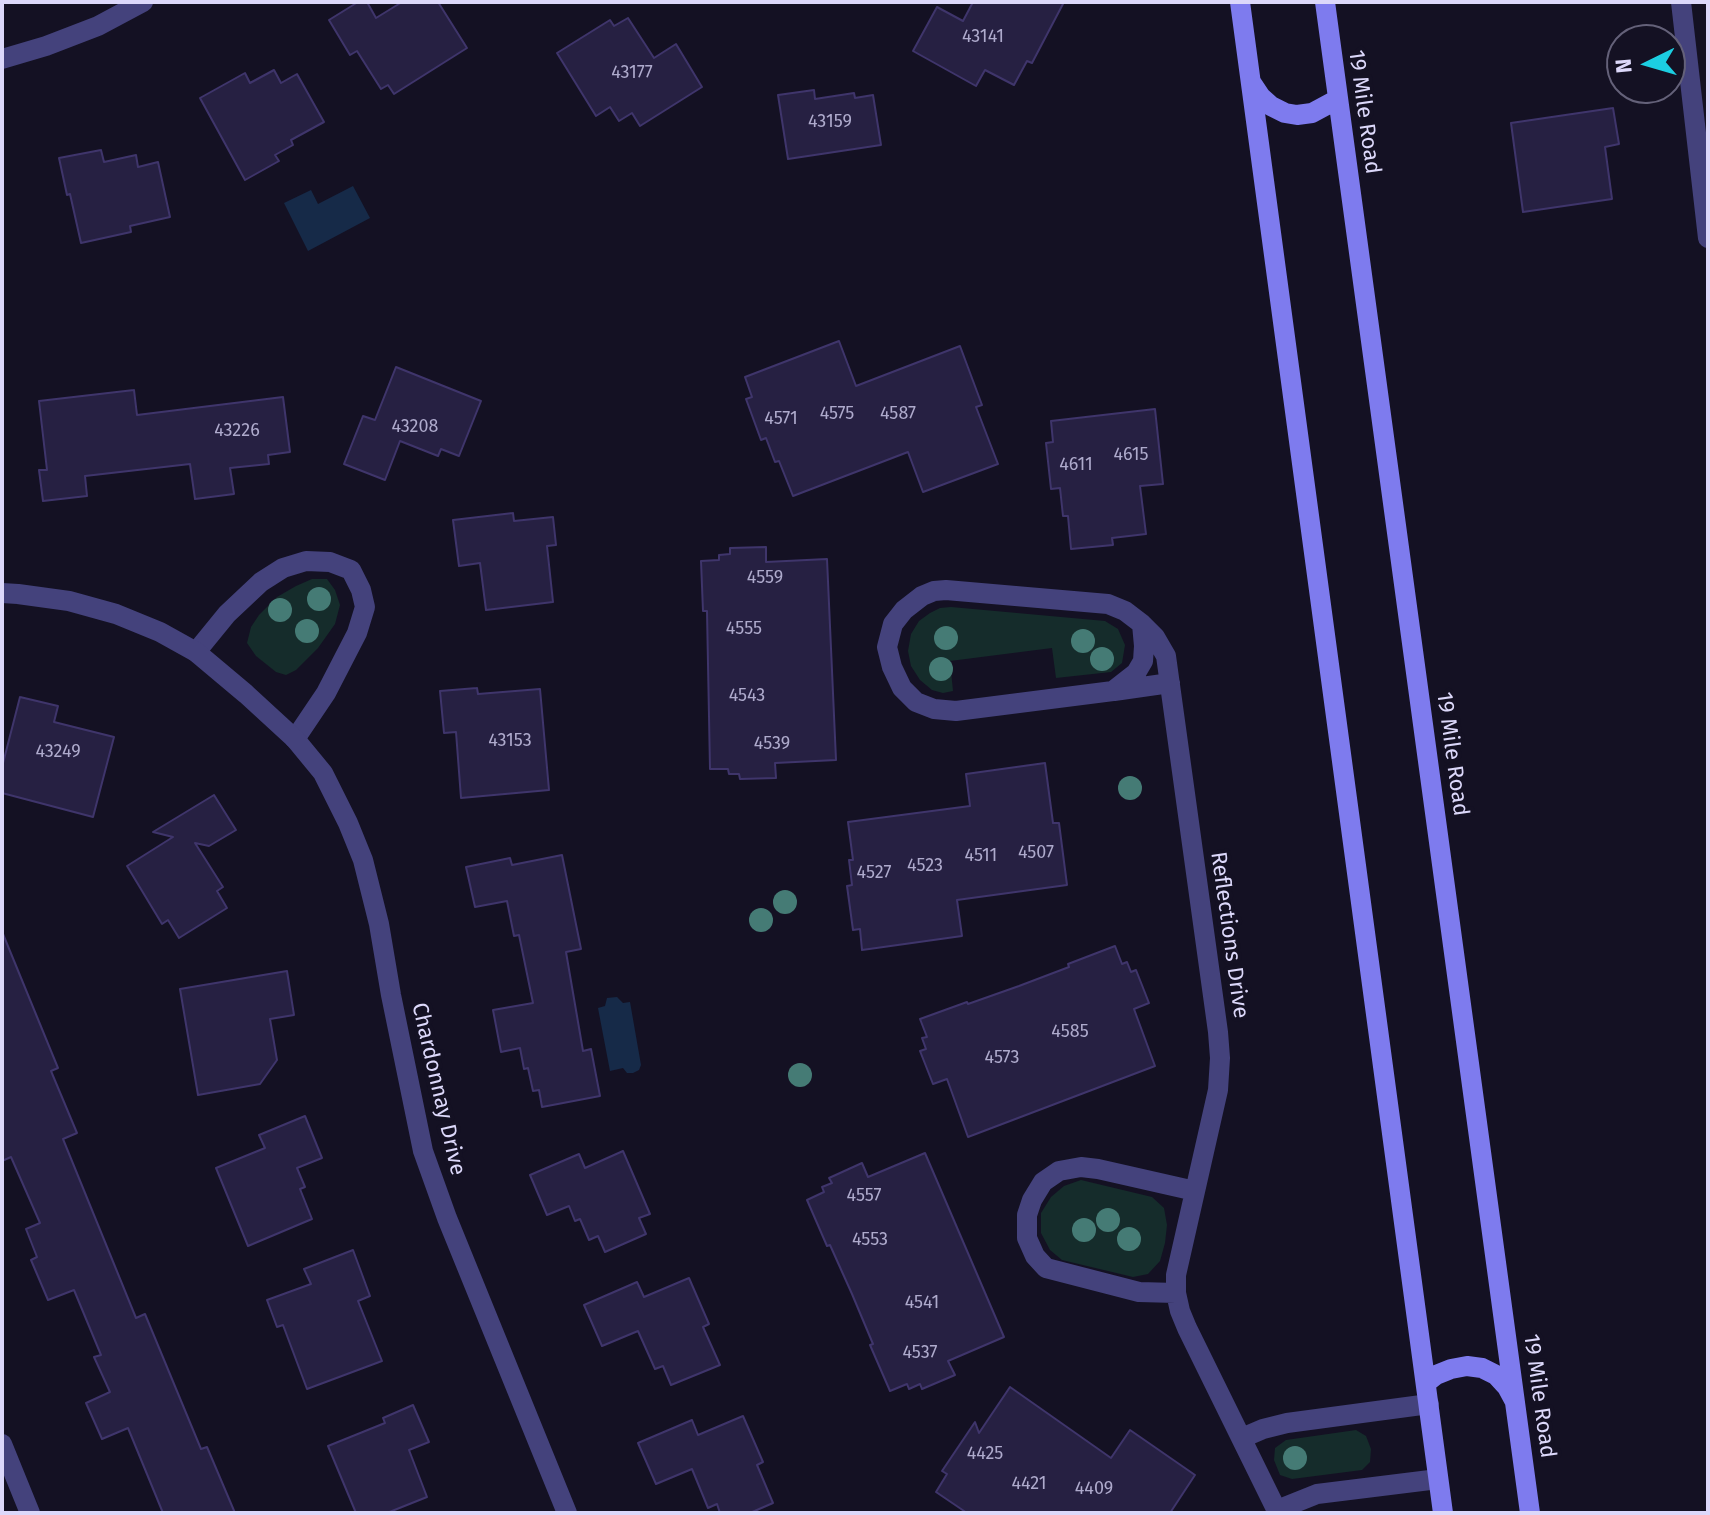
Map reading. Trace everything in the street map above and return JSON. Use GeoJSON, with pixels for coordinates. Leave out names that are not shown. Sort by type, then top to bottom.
{"type":"FeatureCollection","features":[{"type":"Feature","properties":{"kind":"main road"},"geometry":{"type":"LineString","coordinates":[[1240,2],[1443,1513]]}},
{"type":"Feature","properties":{"kind":"main road","name":"19 Mile Road"},"geometry":{"type":"LineString","coordinates":[[1325,2],[1530,1513]]}},
{"type":"Feature","properties":{"kind":"main road"},"geometry":{"type":"LineString","coordinates":[[1251,82],[1261,97],[1285,113],[1312,113],[1338,99]]}},
{"type":"Feature","properties":{"kind":"main road"},"geometry":{"type":"LineString","coordinates":[[1426,1383],[1451,1369],[1467,1366],[1482,1368],[1496,1375],[1516,1403]]}},
{"type":"Feature","properties":{"kind":"street"},"geometry":{"type":"LineString","coordinates":[[3,57],[46,46],[98,26],[143,2]]}},
{"type":"Feature","properties":{"kind":"street"},"geometry":{"type":"LineString","coordinates":[[1681,2],[1708,238]]}},
{"type":"Feature","properties":{"kind":"street"},"geometry":{"type":"LineString","coordinates":[[196,652],[227,614],[261,582],[283,568],[306,561],[330,562],[351,570],[365,607],[357,633],[326,693],[295,739]]}},
{"type":"Feature","properties":{"kind":"street","name":"Reflections Drive"},"geometry":{"type":"LineString","coordinates":[[1170,683],[956,711],[934,709],[916,702],[902,688],[887,647],[893,624],[904,610],[922,596],[946,590],[1108,604],[1125,611],[1155,637],[1166,656],[1170,683],[1218,1032],[1220,1058],[1218,1090],[1176,1275],[1180,1311],[1278,1511],[1317,1494],[1438,1479]]}},
{"type":"Feature","properties":{"kind":"street","name":"Chardonnay Drive"},"geometry":{"type":"LineString","coordinates":[[2,593],[69,601],[116,614],[160,632],[196,652],[295,739],[323,773],[363,860],[379,924],[423,1151],[447,1218],[567,1513]]}},
{"type":"Feature","properties":{"kind":"street"},"geometry":{"type":"LineString","coordinates":[[1113,691],[1136,673],[1143,661],[1142,624]]}},
{"type":"Feature","properties":{"kind":"street"},"geometry":{"type":"LineString","coordinates":[[1176,1293],[1139,1292],[1046,1268],[1035,1256],[1027,1238],[1027,1215],[1043,1182],[1059,1171],[1081,1167],[1195,1191]]}},
{"type":"Feature","properties":{"kind":"street"},"geometry":{"type":"LineString","coordinates":[[1242,1438],[1287,1423],[1429,1404]]}},
{"type":"Feature","properties":{"kind":"street"},"geometry":{"type":"LineString","coordinates":[[2,1444],[30,1513]]}},
{"type":"Feature","properties":{"kind":"green space"},"geometry":{"type":"Polygon","coordinates":[[[312,579],[327,579],[335,590],[340,605],[335,624],[318,648],[296,670],[286,675],[276,672],[256,656],[247,643],[251,627],[277,597],[312,579]]]}},
{"type":"Feature","properties":{"kind":"green space"},"geometry":{"type":"Polygon","coordinates":[[[951,607],[1105,621],[1118,629],[1125,645],[1122,663],[1111,672],[1056,678],[1052,648],[950,661],[953,691],[943,693],[932,690],[920,680],[911,666],[908,651],[911,634],[919,621],[930,613],[951,607]]]}},
{"type":"Feature","properties":{"kind":"green space"},"geometry":{"type":"Polygon","coordinates":[[[1081,1180],[1152,1197],[1164,1208],[1167,1225],[1165,1243],[1160,1261],[1148,1274],[1133,1277],[1062,1260],[1050,1250],[1041,1233],[1041,1213],[1051,1197],[1064,1186],[1081,1180]]]}},
{"type":"Feature","properties":{"kind":"green space"},"geometry":{"type":"Polygon","coordinates":[[[1356,1430],[1366,1436],[1371,1449],[1370,1462],[1362,1470],[1292,1479],[1280,1475],[1274,1460],[1275,1448],[1286,1440],[1356,1430]]]}},
{"type":"Feature","properties":{"kind":"water"},"geometry":{"type":"Polygon","coordinates":[[[353,186],[370,218],[308,251],[284,203],[311,190],[318,204],[353,186]]]}},
{"type":"Feature","properties":{"kind":"water"},"geometry":{"type":"Polygon","coordinates":[[[617,997],[623,1003],[630,1002],[641,1065],[633,1073],[627,1073],[623,1068],[610,1071],[598,1008],[605,1006],[607,998],[617,997]]]}},
{"type":"Feature","properties":{"kind":"building"},"geometry":{"type":"Polygon","coordinates":[[[358,2],[367,2],[376,18],[402,2],[438,2],[467,48],[394,94],[388,85],[381,89],[357,51],[350,55],[329,20],[358,2]]]}},
{"type":"Feature","properties":{"kind":"building"},"geometry":{"type":"Polygon","coordinates":[[[973,2],[1064,2],[1032,63],[1027,61],[1014,85],[985,70],[976,86],[913,51],[937,7],[963,21],[973,2]]]}},
{"type":"Feature","properties":{"kind":"building"},"geometry":{"type":"Polygon","coordinates":[[[628,18],[654,58],[676,44],[702,87],[640,126],[632,113],[619,121],[610,107],[596,116],[557,53],[610,20],[614,26],[628,18]]]}},
{"type":"Feature","properties":{"kind":"building"},"geometry":{"type":"Polygon","coordinates":[[[274,70],[281,83],[297,74],[324,122],[291,140],[293,145],[275,155],[279,161],[245,180],[200,98],[245,73],[250,83],[274,70]]]}},
{"type":"Feature","properties":{"kind":"building"},"geometry":{"type":"Polygon","coordinates":[[[814,90],[815,99],[854,93],[855,98],[873,95],[881,145],[788,159],[778,95],[814,90]]]}},
{"type":"Feature","properties":{"kind":"building"},"geometry":{"type":"Polygon","coordinates":[[[1613,108],[1619,144],[1605,147],[1612,199],[1523,212],[1511,123],[1613,108]]]}},
{"type":"Feature","properties":{"kind":"building"},"geometry":{"type":"Polygon","coordinates":[[[101,150],[104,162],[136,155],[138,167],[158,162],[170,217],[130,226],[131,232],[81,243],[59,158],[101,150]]]}},
{"type":"Feature","properties":{"kind":"building"},"geometry":{"type":"Polygon","coordinates":[[[839,341],[856,386],[960,346],[982,405],[976,407],[998,464],[923,492],[908,452],[793,496],[766,438],[761,440],[746,399],[752,397],[745,377],[839,341]]]}},
{"type":"Feature","properties":{"kind":"building"},"geometry":{"type":"Polygon","coordinates":[[[396,367],[481,401],[459,456],[441,449],[438,456],[400,441],[385,480],[344,464],[363,416],[375,420],[396,367]]]}},
{"type":"Feature","properties":{"kind":"building"},"geometry":{"type":"Polygon","coordinates":[[[134,390],[137,415],[283,397],[290,452],[268,455],[269,464],[230,468],[234,494],[195,499],[190,464],[85,476],[87,496],[43,501],[39,470],[47,470],[39,401],[134,390]]]}},
{"type":"Feature","properties":{"kind":"building"},"geometry":{"type":"Polygon","coordinates":[[[1155,409],[1163,484],[1140,486],[1146,534],[1112,538],[1113,545],[1071,549],[1068,516],[1063,516],[1060,488],[1051,489],[1046,443],[1053,442],[1051,421],[1155,409]]]}},
{"type":"Feature","properties":{"kind":"building"},"geometry":{"type":"Polygon","coordinates":[[[513,513],[514,521],[553,517],[556,545],[547,546],[553,602],[486,610],[480,563],[459,566],[453,520],[513,513]]]}},
{"type":"Feature","properties":{"kind":"building"},"geometry":{"type":"Polygon","coordinates":[[[766,547],[766,562],[827,559],[836,760],[775,763],[776,778],[740,779],[739,774],[729,774],[728,769],[710,769],[707,611],[703,611],[701,561],[719,560],[719,555],[730,554],[730,548],[766,547]]]}},
{"type":"Feature","properties":{"kind":"building"},"geometry":{"type":"Polygon","coordinates":[[[477,688],[478,694],[540,689],[549,790],[461,798],[456,732],[444,733],[440,691],[477,688]]]}},
{"type":"Feature","properties":{"kind":"building"},"geometry":{"type":"Polygon","coordinates":[[[20,697],[58,706],[54,722],[114,737],[93,817],[2,793],[2,767],[20,697]]]}},
{"type":"Feature","properties":{"kind":"building"},"geometry":{"type":"Polygon","coordinates":[[[1045,763],[1053,823],[1059,823],[1067,885],[957,900],[962,936],[862,950],[860,929],[853,930],[847,886],[852,885],[849,860],[853,860],[848,822],[970,806],[966,774],[1045,763]]]}},
{"type":"Feature","properties":{"kind":"building"},"geometry":{"type":"Polygon","coordinates":[[[214,795],[236,830],[209,846],[195,843],[223,887],[217,891],[227,908],[179,938],[168,920],[162,924],[127,866],[173,837],[153,832],[214,795]]]}},
{"type":"Feature","properties":{"kind":"building"},"geometry":{"type":"Polygon","coordinates":[[[562,855],[581,949],[566,952],[583,1051],[591,1049],[600,1096],[542,1107],[539,1090],[533,1091],[528,1068],[524,1069],[520,1048],[501,1052],[493,1010],[533,1003],[519,935],[514,936],[507,901],[475,907],[466,867],[510,858],[512,865],[562,855]]]}},
{"type":"Feature","properties":{"kind":"building"},"geometry":{"type":"Polygon","coordinates":[[[3,934],[58,1068],[51,1071],[77,1133],[63,1139],[136,1318],[145,1314],[201,1449],[207,1447],[235,1513],[163,1513],[128,1428],[102,1439],[86,1403],[110,1392],[94,1357],[101,1355],[74,1290],[48,1300],[31,1260],[37,1257],[26,1229],[40,1223],[11,1157],[2,1161],[3,934]]]}},
{"type":"Feature","properties":{"kind":"building"},"geometry":{"type":"Polygon","coordinates":[[[1115,946],[1122,964],[1127,962],[1131,972],[1136,970],[1149,1003],[1134,1009],[1155,1066],[968,1137],[947,1079],[933,1084],[920,1051],[926,1049],[922,1038],[927,1037],[920,1019],[1019,986],[1115,946]]]}},
{"type":"Feature","properties":{"kind":"building"},"geometry":{"type":"Polygon","coordinates":[[[287,971],[294,1015],[270,1019],[277,1060],[260,1084],[198,1095],[180,989],[287,971]]]}},
{"type":"Feature","properties":{"kind":"building"},"geometry":{"type":"Polygon","coordinates":[[[305,1116],[322,1158],[297,1168],[305,1187],[300,1189],[312,1219],[248,1246],[216,1168],[265,1148],[259,1135],[305,1116]]]}},
{"type":"Feature","properties":{"kind":"building"},"geometry":{"type":"Polygon","coordinates":[[[623,1151],[650,1214],[639,1218],[646,1234],[605,1252],[598,1236],[589,1240],[580,1219],[575,1221],[569,1206],[547,1215],[530,1175],[579,1154],[585,1168],[623,1151]]]}},
{"type":"Feature","properties":{"kind":"building"},"geometry":{"type":"Polygon","coordinates":[[[925,1153],[1004,1337],[948,1361],[955,1375],[922,1389],[920,1384],[909,1389],[907,1384],[890,1391],[852,1294],[807,1200],[824,1192],[822,1187],[832,1183],[829,1178],[862,1163],[868,1177],[925,1153]]]}},
{"type":"Feature","properties":{"kind":"building"},"geometry":{"type":"Polygon","coordinates":[[[353,1250],[370,1296],[358,1301],[382,1361],[307,1389],[283,1325],[277,1327],[267,1300],[311,1284],[304,1269],[353,1250]]]}},
{"type":"Feature","properties":{"kind":"building"},"geometry":{"type":"Polygon","coordinates":[[[689,1278],[709,1324],[703,1327],[720,1365],[671,1385],[663,1366],[655,1369],[638,1331],[602,1346],[584,1305],[637,1282],[644,1297],[689,1278]]]}},
{"type":"Feature","properties":{"kind":"building"},"geometry":{"type":"Polygon","coordinates":[[[1010,1387],[1111,1458],[1130,1430],[1195,1475],[1170,1513],[967,1513],[936,1492],[947,1474],[942,1471],[975,1422],[979,1433],[1010,1387]]]}},
{"type":"Feature","properties":{"kind":"building"},"geometry":{"type":"Polygon","coordinates":[[[413,1405],[429,1442],[409,1450],[427,1497],[387,1513],[356,1513],[328,1446],[385,1423],[383,1418],[413,1405]]]}},
{"type":"Feature","properties":{"kind":"building"},"geometry":{"type":"Polygon","coordinates":[[[743,1416],[763,1462],[757,1465],[773,1503],[750,1513],[720,1513],[717,1504],[708,1508],[692,1469],[656,1484],[638,1443],[692,1420],[698,1435],[743,1416]]]}}]}
